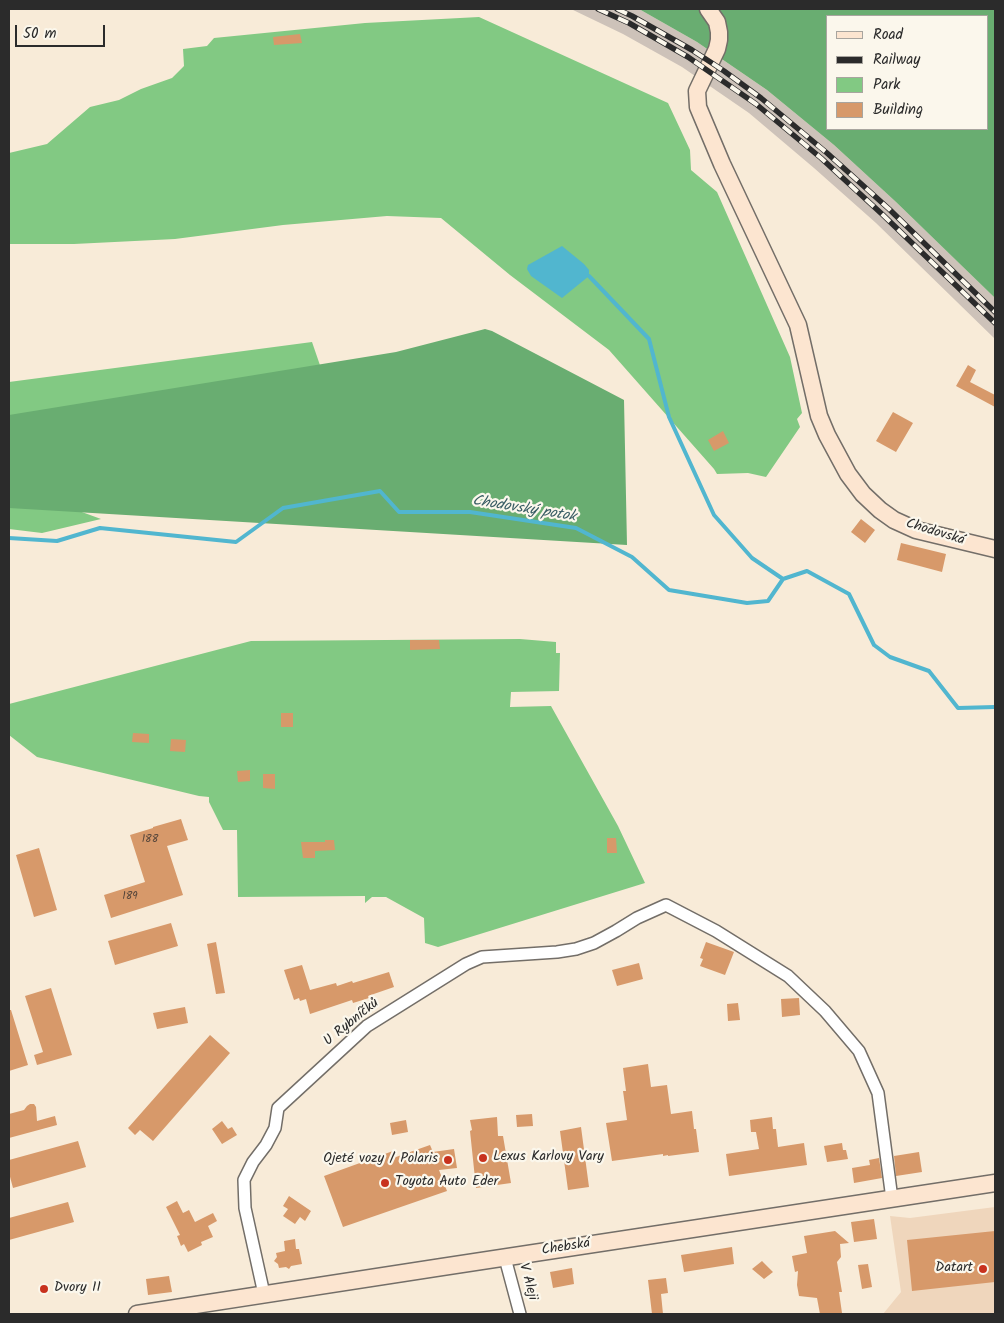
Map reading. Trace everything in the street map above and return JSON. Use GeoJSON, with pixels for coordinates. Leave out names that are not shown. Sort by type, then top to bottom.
{"type":"FeatureCollection","features":[{"type":"Feature","properties":{"kind":"street","name":"Chodovská"},"geometry":{"type":"LineString","coordinates":[[708,9],[717,22],[719,40],[717,50],[697,91],[698,107],[722,164],[798,325],[819,416],[827,435],[848,474],[863,494],[894,520],[916,530],[995,550]]}},
{"type":"Feature","properties":{"kind":"street","name":"U Rybníčků"},"geometry":{"type":"LineString","coordinates":[[264,1294],[245,1208],[244,1180],[275,1128],[278,1108],[367,1026],[466,964],[482,957],[576,950],[594,943],[637,918],[666,904],[716,931],[788,976],[825,1011],[859,1051],[878,1093],[892,1199]]}},
{"type":"Feature","properties":{"kind":"street","name":"Chebská"},"geometry":{"type":"LineString","coordinates":[[137,1314],[995,1184]]}},
{"type":"Feature","properties":{"kind":"street","name":"V Aleji"},"geometry":{"type":"LineString","coordinates":[[505,1258],[520,1314]]}},
{"type":"Feature","properties":{"kind":"shaded area"},"geometry":{"type":"Polygon","coordinates":[[[571,9],[639,9],[697,42],[767,90],[834,145],[995,298],[995,339],[876,223],[749,113],[682,67],[623,34],[571,9]]]}},
{"type":"Feature","properties":{"kind":"shaded area"},"geometry":{"type":"Polygon","coordinates":[[[995,1207],[995,1314],[883,1314],[901,1292],[890,1216],[910,1218],[995,1207]]]}},
{"type":"Feature","properties":{"kind":"green space"},"geometry":{"type":"Polygon","coordinates":[[[639,9],[995,9],[995,298],[834,145],[767,90],[697,42],[639,9]]]}},
{"type":"Feature","properties":{"kind":"green space"},"geometry":{"type":"Polygon","coordinates":[[[479,17],[668,103],[690,150],[691,170],[717,192],[790,357],[802,413],[797,419],[800,427],[766,477],[748,473],[717,474],[609,350],[510,275],[441,218],[387,216],[283,225],[175,239],[74,244],[9,244],[9,153],[47,144],[90,107],[119,100],[141,89],[172,78],[184,66],[183,49],[207,46],[214,38],[365,23],[479,17]]]}},
{"type":"Feature","properties":{"kind":"green space"},"geometry":{"type":"Polygon","coordinates":[[[485,329],[624,400],[627,545],[9,508],[9,415],[396,352],[485,329]]]}},
{"type":"Feature","properties":{"kind":"green space"},"geometry":{"type":"Polygon","coordinates":[[[312,342],[323,374],[9,429],[9,382],[312,342]]]}},
{"type":"Feature","properties":{"kind":"green space"},"geometry":{"type":"Polygon","coordinates":[[[9,494],[49,500],[101,519],[42,533],[9,529],[9,494]]]}},
{"type":"Feature","properties":{"kind":"green space"},"geometry":{"type":"Polygon","coordinates":[[[520,639],[556,642],[556,653],[560,653],[559,691],[511,692],[510,707],[551,706],[618,826],[645,883],[438,947],[425,943],[424,918],[386,897],[372,897],[365,903],[365,896],[238,897],[237,830],[223,830],[209,802],[209,797],[37,757],[9,735],[9,704],[251,641],[520,639]]]}},
{"type":"Feature","properties":{"kind":"water"},"geometry":{"type":"Polygon","coordinates":[[[562,246],[584,264],[589,270],[589,276],[562,298],[531,276],[527,269],[528,265],[562,246]]]}},
{"type":"Feature","properties":{"kind":"building"},"geometry":{"type":"Polygon","coordinates":[[[300,34],[302,43],[274,45],[273,37],[300,34]]]}},
{"type":"Feature","properties":{"kind":"building"},"geometry":{"type":"Polygon","coordinates":[[[968,365],[976,370],[970,382],[995,395],[995,407],[956,386],[968,365]]]}},
{"type":"Feature","properties":{"kind":"building"},"geometry":{"type":"Polygon","coordinates":[[[893,412],[913,423],[896,452],[876,441],[893,412]]]}},
{"type":"Feature","properties":{"kind":"building"},"geometry":{"type":"Polygon","coordinates":[[[723,431],[729,443],[714,451],[708,440],[723,431]]]}},
{"type":"Feature","properties":{"kind":"building"},"geometry":{"type":"Polygon","coordinates":[[[861,519],[875,530],[865,543],[851,532],[861,519]]]}},
{"type":"Feature","properties":{"kind":"building"},"geometry":{"type":"Polygon","coordinates":[[[901,543],[946,554],[942,572],[897,560],[901,543]]]}},
{"type":"Feature","properties":{"kind":"building"},"geometry":{"type":"Polygon","coordinates":[[[410,640],[439,640],[440,649],[410,650],[410,640]]]}},
{"type":"Feature","properties":{"kind":"building"},"geometry":{"type":"Polygon","coordinates":[[[281,713],[293,713],[293,727],[281,727],[281,713]]]}},
{"type":"Feature","properties":{"kind":"building"},"geometry":{"type":"Polygon","coordinates":[[[133,733],[149,734],[149,743],[132,742],[133,733]]]}},
{"type":"Feature","properties":{"kind":"building"},"geometry":{"type":"Polygon","coordinates":[[[171,739],[186,740],[185,752],[170,751],[171,739]]]}},
{"type":"Feature","properties":{"kind":"building"},"geometry":{"type":"Polygon","coordinates":[[[250,770],[250,781],[238,782],[237,771],[250,770]]]}},
{"type":"Feature","properties":{"kind":"building"},"geometry":{"type":"Polygon","coordinates":[[[263,774],[275,774],[275,789],[263,788],[263,774]]]}},
{"type":"Feature","properties":{"kind":"building"},"geometry":{"type":"Polygon","coordinates":[[[181,819],[188,840],[167,846],[183,895],[111,918],[104,895],[145,882],[130,835],[181,819]]]}},
{"type":"Feature","properties":{"kind":"building"},"geometry":{"type":"Polygon","coordinates":[[[607,838],[616,838],[617,853],[607,853],[607,838]]]}},
{"type":"Feature","properties":{"kind":"building"},"geometry":{"type":"Polygon","coordinates":[[[325,840],[334,840],[335,850],[315,851],[315,858],[303,858],[301,842],[325,842],[325,840]]]}},
{"type":"Feature","properties":{"kind":"building"},"geometry":{"type":"Polygon","coordinates":[[[39,848],[57,910],[34,917],[16,855],[39,848]]]}},
{"type":"Feature","properties":{"kind":"building"},"geometry":{"type":"Polygon","coordinates":[[[171,923],[178,946],[115,965],[108,941],[171,923]]]}},
{"type":"Feature","properties":{"kind":"building"},"geometry":{"type":"Polygon","coordinates":[[[216,942],[225,993],[216,994],[207,944],[216,942]]]}},
{"type":"Feature","properties":{"kind":"building"},"geometry":{"type":"Polygon","coordinates":[[[706,942],[734,952],[725,975],[700,966],[703,959],[700,958],[706,942]]]}},
{"type":"Feature","properties":{"kind":"building"},"geometry":{"type":"Polygon","coordinates":[[[639,963],[643,979],[617,986],[612,970],[639,963]]]}},
{"type":"Feature","properties":{"kind":"building"},"geometry":{"type":"Polygon","coordinates":[[[302,965],[310,990],[336,983],[337,986],[352,981],[353,983],[389,972],[394,987],[368,996],[369,998],[353,1003],[352,1000],[310,1014],[306,999],[300,1001],[299,998],[294,1000],[284,970],[302,965]]]}},
{"type":"Feature","properties":{"kind":"building"},"geometry":{"type":"Polygon","coordinates":[[[51,988],[72,1055],[37,1065],[34,1055],[43,1052],[25,996],[51,988]]]}},
{"type":"Feature","properties":{"kind":"building"},"geometry":{"type":"Polygon","coordinates":[[[799,998],[800,1015],[782,1017],[781,999],[799,998]]]}},
{"type":"Feature","properties":{"kind":"building"},"geometry":{"type":"Polygon","coordinates":[[[738,1003],[740,1020],[728,1021],[727,1004],[738,1003]]]}},
{"type":"Feature","properties":{"kind":"building"},"geometry":{"type":"Polygon","coordinates":[[[185,1007],[188,1023],[157,1029],[153,1013],[185,1007]]]}},
{"type":"Feature","properties":{"kind":"building"},"geometry":{"type":"Polygon","coordinates":[[[9,1010],[11,1010],[28,1065],[9,1071],[9,1010]]]}},
{"type":"Feature","properties":{"kind":"building"},"geometry":{"type":"Polygon","coordinates":[[[210,1035],[230,1053],[153,1141],[140,1130],[135,1135],[128,1128],[210,1035]]]}},
{"type":"Feature","properties":{"kind":"building"},"geometry":{"type":"Polygon","coordinates":[[[648,1064],[651,1087],[667,1085],[671,1114],[692,1111],[699,1152],[668,1156],[663,1156],[663,1154],[612,1161],[606,1123],[627,1120],[623,1091],[626,1091],[623,1068],[648,1064]]]}},
{"type":"Feature","properties":{"kind":"building"},"geometry":{"type":"Polygon","coordinates":[[[30,1104],[34,1104],[36,1107],[37,1121],[55,1116],[57,1125],[9,1138],[9,1114],[24,1110],[30,1104]]]}},
{"type":"Feature","properties":{"kind":"building"},"geometry":{"type":"Polygon","coordinates":[[[532,1114],[533,1126],[517,1127],[516,1115],[532,1114]]]}},
{"type":"Feature","properties":{"kind":"building","name":"Lexus Karlovy Vary"},"geometry":{"type":"Polygon","coordinates":[[[497,1117],[498,1136],[503,1136],[511,1183],[476,1188],[470,1120],[497,1117]]]}},
{"type":"Feature","properties":{"kind":"building"},"geometry":{"type":"Polygon","coordinates":[[[772,1117],[773,1129],[776,1129],[778,1147],[804,1143],[807,1165],[729,1176],[726,1154],[759,1149],[756,1132],[751,1132],[750,1120],[772,1117]]]}},
{"type":"Feature","properties":{"kind":"building"},"geometry":{"type":"Polygon","coordinates":[[[406,1120],[408,1132],[392,1135],[390,1123],[406,1120]]]}},
{"type":"Feature","properties":{"kind":"building"},"geometry":{"type":"Polygon","coordinates":[[[222,1121],[228,1129],[232,1127],[237,1135],[222,1144],[212,1129],[222,1121]]]}},
{"type":"Feature","properties":{"kind":"building"},"geometry":{"type":"Polygon","coordinates":[[[581,1127],[589,1187],[568,1190],[560,1131],[581,1127]]]}},
{"type":"Feature","properties":{"kind":"building"},"geometry":{"type":"Polygon","coordinates":[[[78,1141],[86,1167],[13,1188],[9,1173],[9,1160],[78,1141]]]}},
{"type":"Feature","properties":{"kind":"building"},"geometry":{"type":"Polygon","coordinates":[[[842,1143],[843,1150],[846,1150],[848,1159],[827,1162],[824,1146],[842,1143]]]}},
{"type":"Feature","properties":{"kind":"building","name":"Toyota Auto Eder"},"geometry":{"type":"Polygon","coordinates":[[[430,1145],[433,1152],[454,1149],[457,1168],[439,1170],[447,1191],[343,1227],[324,1176],[393,1151],[396,1157],[430,1145]]]}},
{"type":"Feature","properties":{"kind":"building"},"geometry":{"type":"Polygon","coordinates":[[[919,1152],[922,1172],[896,1176],[894,1156],[919,1152]]]}},
{"type":"Feature","properties":{"kind":"building"},"geometry":{"type":"Polygon","coordinates":[[[879,1158],[882,1178],[854,1183],[852,1168],[870,1165],[869,1160],[879,1158]]]}},
{"type":"Feature","properties":{"kind":"building"},"geometry":{"type":"Polygon","coordinates":[[[289,1196],[311,1211],[305,1221],[300,1217],[295,1224],[283,1216],[288,1209],[283,1206],[289,1196]]]}},
{"type":"Feature","properties":{"kind":"building"},"geometry":{"type":"Polygon","coordinates":[[[177,1201],[183,1213],[189,1210],[195,1222],[213,1213],[217,1221],[208,1226],[213,1237],[201,1242],[202,1245],[188,1252],[184,1244],[181,1246],[177,1236],[180,1235],[166,1207],[177,1201]]]}},
{"type":"Feature","properties":{"kind":"building"},"geometry":{"type":"Polygon","coordinates":[[[68,1202],[74,1222],[9,1240],[9,1218],[68,1202]]]}},
{"type":"Feature","properties":{"kind":"building"},"geometry":{"type":"Polygon","coordinates":[[[874,1219],[877,1239],[854,1242],[851,1222],[874,1219]]]}},
{"type":"Feature","properties":{"kind":"building"},"geometry":{"type":"Polygon","coordinates":[[[835,1231],[849,1243],[840,1244],[841,1257],[837,1262],[842,1292],[839,1292],[842,1313],[820,1314],[817,1298],[799,1296],[797,1285],[798,1271],[795,1272],[792,1256],[807,1253],[804,1236],[835,1231]]]}},
{"type":"Feature","properties":{"kind":"building"},"geometry":{"type":"Polygon","coordinates":[[[995,1231],[995,1282],[912,1291],[907,1240],[995,1231]]]}},
{"type":"Feature","properties":{"kind":"building"},"geometry":{"type":"Polygon","coordinates":[[[295,1239],[296,1249],[299,1249],[302,1264],[291,1266],[289,1269],[286,1267],[279,1268],[278,1264],[274,1261],[277,1257],[276,1253],[285,1251],[284,1241],[295,1239]]]}},
{"type":"Feature","properties":{"kind":"building"},"geometry":{"type":"Polygon","coordinates":[[[732,1247],[734,1264],[684,1272],[681,1255],[732,1247]]]}},
{"type":"Feature","properties":{"kind":"building"},"geometry":{"type":"Polygon","coordinates":[[[762,1261],[773,1272],[764,1279],[752,1269],[762,1261]]]}},
{"type":"Feature","properties":{"kind":"building"},"geometry":{"type":"Polygon","coordinates":[[[868,1264],[872,1287],[862,1289],[858,1265],[868,1264]]]}},
{"type":"Feature","properties":{"kind":"building"},"geometry":{"type":"Polygon","coordinates":[[[572,1268],[574,1284],[553,1288],[550,1272],[572,1268]]]}},
{"type":"Feature","properties":{"kind":"building"},"geometry":{"type":"Polygon","coordinates":[[[169,1276],[172,1292],[148,1295],[146,1279],[169,1276]]]}},
{"type":"Feature","properties":{"kind":"building"},"geometry":{"type":"Polygon","coordinates":[[[666,1278],[668,1293],[661,1294],[663,1314],[652,1314],[648,1280],[666,1278]]]}},
{"type":"Feature","properties":{"kind":"waterway"},"geometry":{"type":"LineString","coordinates":[[589,276],[649,339],[669,417],[714,515],[752,558],[783,579]]}},
{"type":"Feature","properties":{"kind":"waterway","name":"Chodovský potok"},"geometry":{"type":"LineString","coordinates":[[9,538],[57,541],[100,528],[236,542],[283,508],[380,491],[399,512],[470,512],[576,528],[632,557],[669,590],[747,603],[768,601],[783,579],[807,571],[849,594],[874,645],[890,657],[929,671],[958,708],[995,707]]}},
{"type":"Feature","properties":{"kind":"railway"},"geometry":{"type":"LineString","coordinates":[[598,9],[629,23],[688,57],[756,104],[821,158],[995,323]]}},
{"type":"Feature","properties":{"kind":"railway"},"geometry":{"type":"LineString","coordinates":[[617,9],[692,50],[761,98],[827,153],[889,209],[995,312]]}},
{"type":"Feature","properties":{"kind":"place","name":"Lexus Karlovy Vary"},"geometry":{"type":"Point","coordinates":[483,1158]}},
{"type":"Feature","properties":{"kind":"place","name":"Ojeté vozy / Polaris"},"geometry":{"type":"Point","coordinates":[448,1160]}},
{"type":"Feature","properties":{"kind":"place","name":"Toyota Auto Eder"},"geometry":{"type":"Point","coordinates":[385,1183]}},
{"type":"Feature","properties":{"kind":"place","name":"Datart"},"geometry":{"type":"Point","coordinates":[983,1269]}},
{"type":"Feature","properties":{"kind":"place","name":"Dvory II"},"geometry":{"type":"Point","coordinates":[44,1289]}}]}
